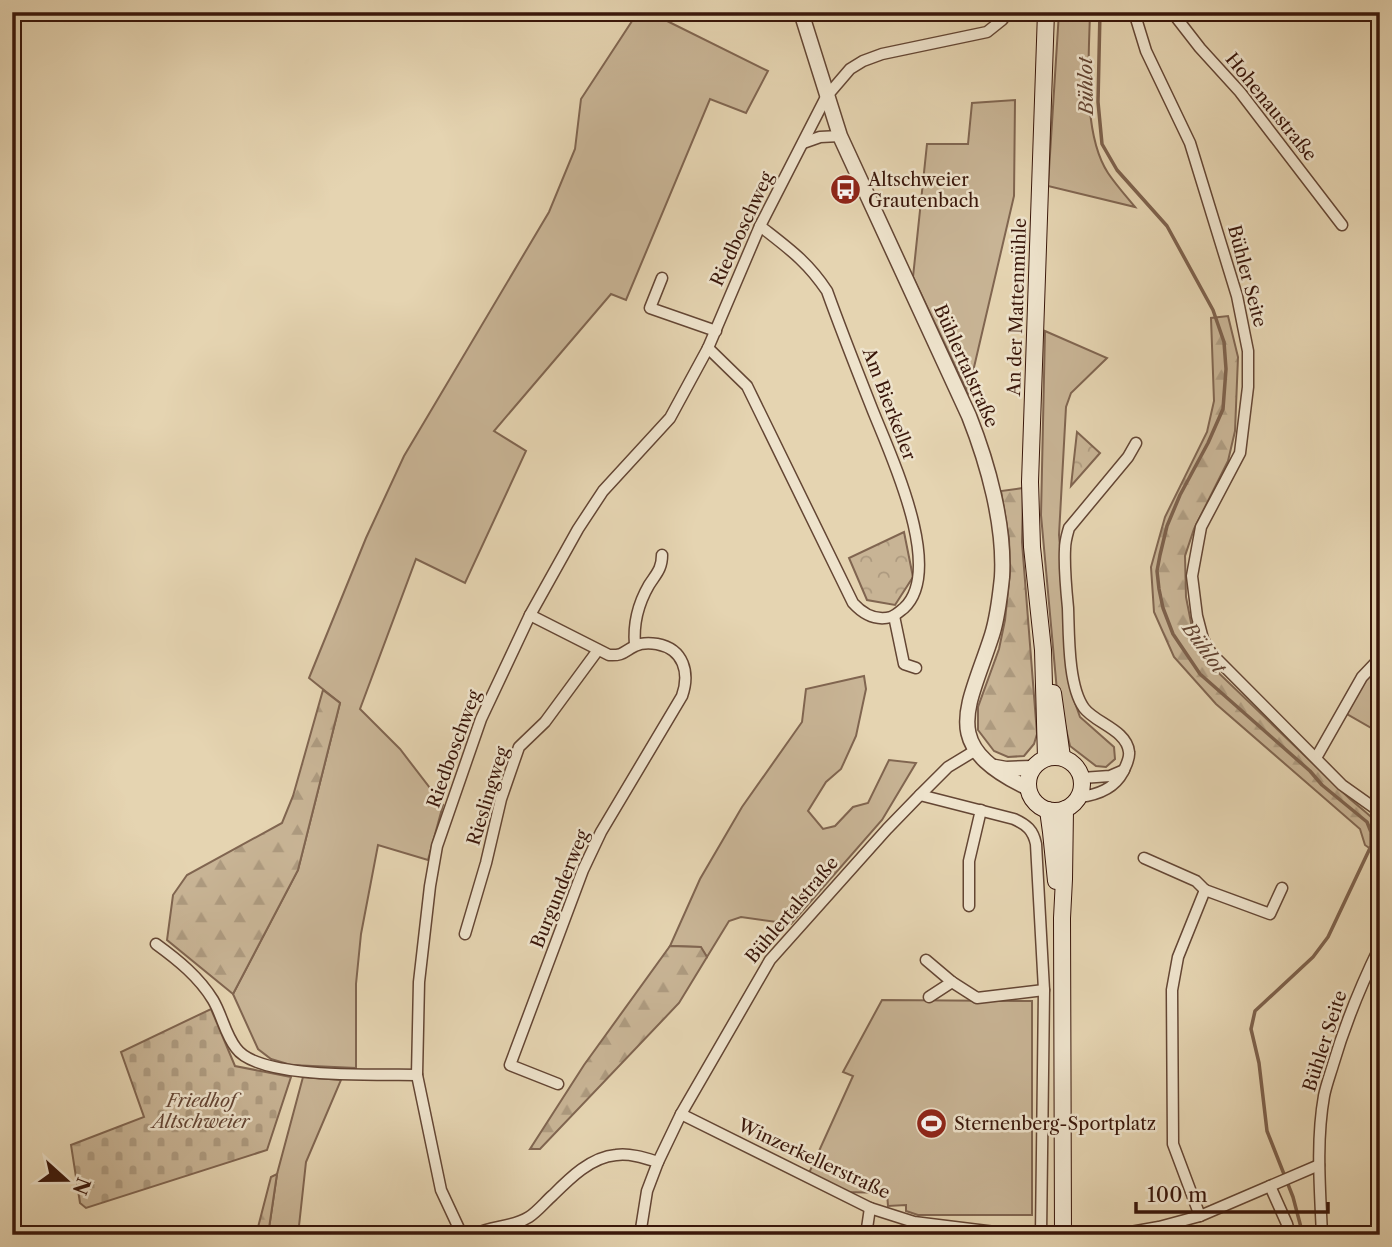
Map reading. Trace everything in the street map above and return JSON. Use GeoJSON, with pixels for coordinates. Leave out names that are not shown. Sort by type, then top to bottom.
{"type":"FeatureCollection","features":[{"type":"Feature","properties":{"kind":"main road","name":"An der Mattenmühle"},"geometry":{"type":"LineString","coordinates":[[1046,12],[1030,482],[1032,547],[1043,650],[1052,686],[1054,757]]}},
{"type":"Feature","properties":{"kind":"main road"},"geometry":{"type":"LineString","coordinates":[[1054,757],[1071,761],[1082,778],[1083,788],[1079,797],[1065,810],[1048,810],[1039,806],[1031,798],[1028,788],[1032,768],[1038,762],[1054,757]]}},
{"type":"Feature","properties":{"kind":"main road"},"geometry":{"type":"LineString","coordinates":[[1048,810],[1062,918]]}},
{"type":"Feature","properties":{"kind":"main road"},"geometry":{"type":"LineString","coordinates":[[1063,1235],[1062,918],[1065,810]]}},
{"type":"Feature","properties":{"kind":"street","name":"Bühlertalstraße"},"geometry":{"type":"LineString","coordinates":[[640,1235],[647,1191],[658,1162],[681,1114],[770,960],[920,795],[948,767],[975,750],[970,740],[966,718],[997,614],[1002,578],[1001,546],[992,490],[979,442],[839,136],[801,12]]}},
{"type":"Feature","properties":{"kind":"street","name":"Riedboschweg"},"geometry":{"type":"LineString","coordinates":[[462,1235],[441,1190],[417,1074],[419,982],[437,846],[481,719],[530,615],[578,529],[603,491],[670,418],[708,348],[760,226],[826,96],[850,69],[863,61],[882,54],[987,32],[1008,12]]}},
{"type":"Feature","properties":{"kind":"street","name":"Bühler Seite"},"geometry":{"type":"LineString","coordinates":[[1133,12],[1146,51],[1190,143],[1237,296],[1248,351],[1248,387],[1240,453],[1201,527],[1192,576],[1202,639],[1211,653],[1342,785],[1380,812]]}},
{"type":"Feature","properties":{"kind":"street","name":"Hohenaustraße"},"geometry":{"type":"LineString","coordinates":[[1172,12],[1240,92],[1342,225]]}},
{"type":"Feature","properties":{"kind":"street"},"geometry":{"type":"LineString","coordinates":[[803,143],[820,137],[839,136]]}},
{"type":"Feature","properties":{"kind":"street","name":"Am Bierkeller"},"geometry":{"type":"LineString","coordinates":[[760,226],[803,260],[827,291],[906,498],[916,538],[919,576],[916,590],[907,605],[894,616]]}},
{"type":"Feature","properties":{"kind":"street"},"geometry":{"type":"LineString","coordinates":[[662,278],[650,307],[716,331]]}},
{"type":"Feature","properties":{"kind":"street"},"geometry":{"type":"LineString","coordinates":[[708,348],[747,386],[853,603],[860,612],[871,616],[894,616],[904,664],[916,668]]}},
{"type":"Feature","properties":{"kind":"street"},"geometry":{"type":"LineString","coordinates":[[1079,797],[1105,791],[1119,780],[1128,762],[1129,752],[1126,743],[1118,734],[1086,710],[1079,699],[1071,655],[1066,536],[1069,528],[1128,457],[1136,443]]}},
{"type":"Feature","properties":{"kind":"street"},"geometry":{"type":"LineString","coordinates":[[635,645],[636,614],[662,565],[662,555]]}},
{"type":"Feature","properties":{"kind":"street","name":"Burgunderweg"},"geometry":{"type":"LineString","coordinates":[[530,615],[610,655],[618,656],[635,645],[648,643],[671,649],[680,656],[686,679],[682,696],[601,832],[583,870],[510,1065],[558,1084]]}},
{"type":"Feature","properties":{"kind":"street","name":"Rieslingweg"},"geometry":{"type":"LineString","coordinates":[[465,934],[501,799],[519,747],[545,722],[598,650]]}},
{"type":"Feature","properties":{"kind":"street"},"geometry":{"type":"LineString","coordinates":[[1316,758],[1362,677],[1380,658]]}},
{"type":"Feature","properties":{"kind":"street"},"geometry":{"type":"LineString","coordinates":[[975,750],[1006,778],[1028,788]]}},
{"type":"Feature","properties":{"kind":"street"},"geometry":{"type":"LineString","coordinates":[[993,767],[1032,768]]}},
{"type":"Feature","properties":{"kind":"street"},"geometry":{"type":"LineString","coordinates":[[1082,778],[1110,776],[1124,770]]}},
{"type":"Feature","properties":{"kind":"street"},"geometry":{"type":"LineString","coordinates":[[920,795],[1014,819],[1026,825],[1034,834],[1037,844],[1044,990],[1041,1235]]}},
{"type":"Feature","properties":{"kind":"street"},"geometry":{"type":"LineString","coordinates":[[969,906],[969,861],[981,810]]}},
{"type":"Feature","properties":{"kind":"street"},"geometry":{"type":"LineString","coordinates":[[1144,858],[1196,881],[1205,890],[1270,914],[1282,888]]}},
{"type":"Feature","properties":{"kind":"street"},"geometry":{"type":"LineString","coordinates":[[1200,1216],[1174,1143],[1172,990],[1178,957],[1205,890]]}},
{"type":"Feature","properties":{"kind":"street"},"geometry":{"type":"LineString","coordinates":[[156,944],[181,962],[199,982],[212,999],[237,1051],[246,1057],[296,1071],[417,1074]]}},
{"type":"Feature","properties":{"kind":"street","name":"Bühler Seite"},"geometry":{"type":"LineString","coordinates":[[1322,1235],[1319,1165],[1324,1094],[1354,1002],[1380,946]]}},
{"type":"Feature","properties":{"kind":"street"},"geometry":{"type":"LineString","coordinates":[[926,960],[952,982],[977,998],[1044,990]]}},
{"type":"Feature","properties":{"kind":"street"},"geometry":{"type":"LineString","coordinates":[[929,997],[952,982]]}},
{"type":"Feature","properties":{"kind":"street","name":"Winzerkellerstraße"},"geometry":{"type":"LineString","coordinates":[[681,1114],[870,1208],[914,1222],[1019,1235]]}},
{"type":"Feature","properties":{"kind":"street"},"geometry":{"type":"LineString","coordinates":[[473,1235],[483,1229],[517,1223],[530,1216],[573,1176],[597,1161],[614,1155],[641,1157],[658,1162]]}},
{"type":"Feature","properties":{"kind":"street"},"geometry":{"type":"LineString","coordinates":[[1121,1234],[1200,1216],[1319,1165]]}},
{"type":"Feature","properties":{"kind":"street"},"geometry":{"type":"LineString","coordinates":[[1275,1184],[1290,1235]]}},
{"type":"Feature","properties":{"kind":"street"},"geometry":{"type":"LineString","coordinates":[[866,1235],[870,1208]]}},
{"type":"Feature","properties":{"kind":"green space"},"geometry":{"type":"Polygon","coordinates":[[[638,12],[669,12],[665,20],[768,71],[746,113],[710,99],[626,300],[611,294],[494,431],[526,451],[465,583],[416,559],[360,709],[400,749],[443,805],[428,860],[378,845],[361,934],[356,984],[356,1068],[291,1065],[271,1059],[258,1049],[233,994],[298,870],[340,703],[309,678],[366,538],[404,456],[549,212],[575,149],[581,99],[638,12]]]}},
{"type":"Feature","properties":{"kind":"green space"},"geometry":{"type":"Polygon","coordinates":[[[1059,12],[1090,12],[1088,73],[1094,138],[1108,173],[1135,207],[1048,186],[1059,12]]]}},
{"type":"Feature","properties":{"kind":"green space"},"geometry":{"type":"Polygon","coordinates":[[[1015,100],[1014,196],[968,393],[913,277],[927,144],[968,144],[972,103],[1015,100]]]}},
{"type":"Feature","properties":{"kind":"green space"},"geometry":{"type":"Polygon","coordinates":[[[1228,316],[1238,357],[1235,431],[1228,461],[1194,529],[1185,556],[1186,597],[1194,638],[1204,659],[1372,818],[1378,828],[1380,856],[1365,845],[1360,829],[1216,704],[1174,657],[1154,612],[1151,567],[1165,517],[1207,432],[1214,401],[1211,318],[1228,316]]]}},
{"type":"Feature","properties":{"kind":"green space"},"geometry":{"type":"Polygon","coordinates":[[[1045,331],[1107,358],[1071,393],[1066,407],[1059,535],[1073,697],[1080,717],[1114,747],[1115,759],[1106,767],[1096,766],[1070,746],[1057,691],[1041,515],[1045,331]]]}},
{"type":"Feature","properties":{"kind":"green space"},"geometry":{"type":"Polygon","coordinates":[[[1077,432],[1100,453],[1071,486],[1077,432]]]}},
{"type":"Feature","properties":{"kind":"green space"},"geometry":{"type":"Polygon","coordinates":[[[1023,488],[1022,542],[1037,734],[1034,744],[1024,756],[1008,757],[994,751],[978,730],[978,707],[999,649],[1005,620],[1010,572],[1009,539],[1001,491],[1023,488]]]}},
{"type":"Feature","properties":{"kind":"green space"},"geometry":{"type":"Polygon","coordinates":[[[904,532],[913,577],[895,605],[867,600],[849,558],[904,532]]]}},
{"type":"Feature","properties":{"kind":"green space"},"geometry":{"type":"Polygon","coordinates":[[[1380,656],[1380,733],[1347,714],[1380,656]]]}},
{"type":"Feature","properties":{"kind":"green space"},"geometry":{"type":"Polygon","coordinates":[[[864,676],[866,689],[856,736],[841,769],[826,782],[808,811],[823,829],[835,826],[853,807],[868,803],[889,760],[916,763],[882,820],[791,924],[741,917],[729,921],[707,957],[700,947],[670,946],[700,879],[742,807],[802,722],[806,689],[864,676]]]}},
{"type":"Feature","properties":{"kind":"green space"},"geometry":{"type":"Polygon","coordinates":[[[323,690],[340,703],[298,870],[233,994],[167,940],[173,895],[187,875],[282,823],[293,796],[323,690]]]}},
{"type":"Feature","properties":{"kind":"green space"},"geometry":{"type":"Polygon","coordinates":[[[670,946],[701,947],[707,957],[679,1003],[540,1149],[530,1149],[584,1065],[670,946]]]}},
{"type":"Feature","properties":{"kind":"green space","name":"Sternenberg-Sportplatz"},"geometry":{"type":"Polygon","coordinates":[[[882,1000],[1032,1001],[1032,1215],[918,1215],[906,1211],[906,1205],[888,1206],[887,1193],[845,1192],[809,1173],[853,1076],[843,1072],[882,1000]]]}},
{"type":"Feature","properties":{"kind":"green space","name":"Friedhof Altschweier"},"geometry":{"type":"Polygon","coordinates":[[[211,1009],[235,1066],[291,1077],[267,1150],[86,1208],[80,1203],[71,1145],[144,1117],[121,1052],[211,1009]]]}},
{"type":"Feature","properties":{"kind":"green space"},"geometry":{"type":"Polygon","coordinates":[[[303,1077],[341,1080],[306,1162],[298,1235],[268,1235],[277,1174],[303,1077]]]}},
{"type":"Feature","properties":{"kind":"green space"},"geometry":{"type":"Polygon","coordinates":[[[277,1174],[268,1235],[256,1235],[271,1177],[277,1174]]]}},
{"type":"Feature","properties":{"kind":"waterway","name":"Bühlot"},"geometry":{"type":"LineString","coordinates":[[1100,12],[1098,102],[1102,144],[1117,170],[1167,226],[1213,310],[1224,342],[1226,369],[1223,409],[1180,495],[1167,526],[1160,555],[1157,571],[1163,608],[1173,634],[1200,674],[1310,771],[1322,785],[1367,822],[1371,832],[1371,846],[1328,937],[1313,957],[1255,1011],[1251,1029],[1259,1063],[1267,1131],[1293,1197],[1303,1235]]}},
{"type":"Feature","properties":{"kind":"place","name":"Altschweier Grautenbach"},"geometry":{"type":"Point","coordinates":[845,190]}},
{"type":"Feature","properties":{"kind":"place","name":"Sternenberg-Sportplatz"},"geometry":{"type":"Point","coordinates":[931,1124]}}]}
